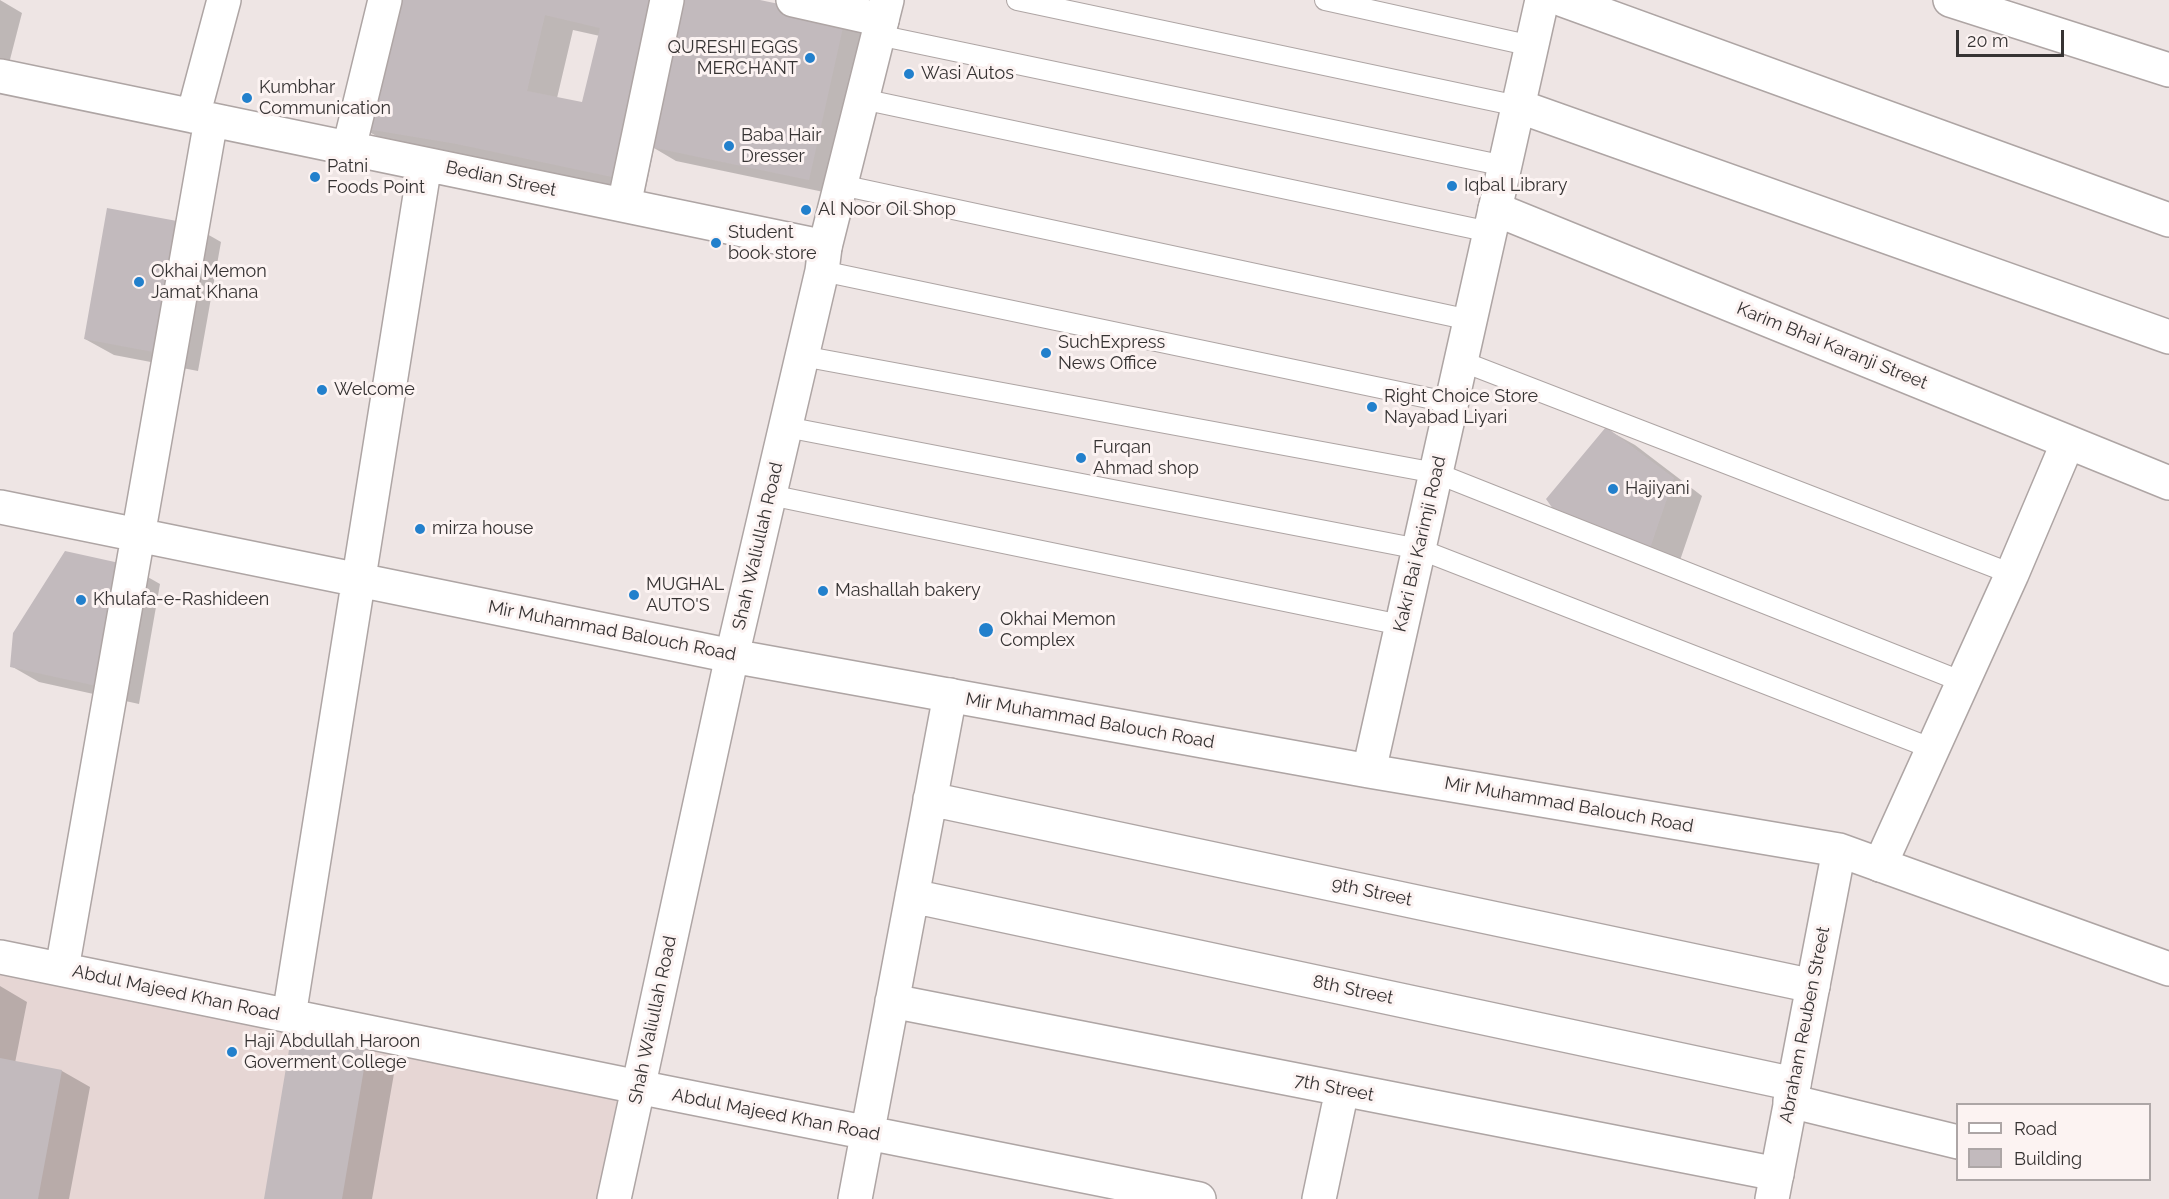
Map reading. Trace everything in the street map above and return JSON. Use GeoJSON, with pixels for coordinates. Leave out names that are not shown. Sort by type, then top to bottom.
{"type":"FeatureCollection","features":[{"type":"Feature","properties":{"kind":"street"},"geometry":{"type":"LineString","coordinates":[[62,969],[138,535],[202,118],[224,0]]}},
{"type":"Feature","properties":{"kind":"street"},"geometry":{"type":"LineString","coordinates":[[348,148],[385,0]]}},
{"type":"Feature","properties":{"kind":"street"},"geometry":{"type":"LineString","coordinates":[[624,205],[668,0]]}},
{"type":"Feature","properties":{"kind":"street"},"geometry":{"type":"LineString","coordinates":[[793,0],[882,18]]}},
{"type":"Feature","properties":{"kind":"street","name":"Kakri Bai Karimji Road"},"geometry":{"type":"LineString","coordinates":[[1369,771],[1542,0]]}},
{"type":"Feature","properties":{"kind":"street"},"geometry":{"type":"LineString","coordinates":[[1563,0],[2169,220]]}},
{"type":"Feature","properties":{"kind":"street"},"geometry":{"type":"LineString","coordinates":[[1950,0],[2169,70]]}},
{"type":"Feature","properties":{"kind":"street","name":"Shah Waliullah Road"},"geometry":{"type":"LineString","coordinates":[[614,1199],[732,656],[882,18]]}},
{"type":"Feature","properties":{"kind":"street","name":"Bedian Street"},"geometry":{"type":"LineString","coordinates":[[0,76],[624,205],[824,259]]}},
{"type":"Feature","properties":{"kind":"street"},"geometry":{"type":"LineString","coordinates":[[1518,106],[2169,337]]}},
{"type":"Feature","properties":{"kind":"street"},"geometry":{"type":"LineString","coordinates":[[289,1016],[425,164]]}},
{"type":"Feature","properties":{"kind":"street","name":"Karim Bhai Karanji Street"},"geometry":{"type":"LineString","coordinates":[[1493,220],[2169,483]]}},
{"type":"Feature","properties":{"kind":"street"},"geometry":{"type":"LineString","coordinates":[[1880,865],[2012,574],[2068,442]]}},
{"type":"Feature","properties":{"kind":"street","name":"Mir Muhammad Balouch Road"},"geometry":{"type":"LineString","coordinates":[[0,507],[732,656],[1369,771],[1839,850],[2169,969]]}},
{"type":"Feature","properties":{"kind":"street"},"geometry":{"type":"LineString","coordinates":[[855,1199],[950,695]]}},
{"type":"Feature","properties":{"kind":"street","name":"9th Street"},"geometry":{"type":"LineString","coordinates":[[930,799],[1813,986]]}},
{"type":"Feature","properties":{"kind":"street","name":"Abraham Reuben Street"},"geometry":{"type":"LineString","coordinates":[[1774,1186],[1839,850]]}},
{"type":"Feature","properties":{"kind":"street","name":"8th Street"},"geometry":{"type":"LineString","coordinates":[[912,896],[1792,1093],[1956,1141]]}},
{"type":"Feature","properties":{"kind":"street","name":"Abdul Majeed Khan Road"},"geometry":{"type":"LineString","coordinates":[[0,957],[1199,1199]]}},
{"type":"Feature","properties":{"kind":"street","name":"7th Street"},"geometry":{"type":"LineString","coordinates":[[892,1001],[1342,1090],[1774,1186]]}},
{"type":"Feature","properties":{"kind":"street"},"geometry":{"type":"LineString","coordinates":[[1319,1199],[1342,1090]]}},
{"type":"Feature","properties":{"kind":"lane"},"geometry":{"type":"LineString","coordinates":[[1017,0],[1518,106]]}},
{"type":"Feature","properties":{"kind":"lane"},"geometry":{"type":"LineString","coordinates":[[1325,0],[1532,46]]}},
{"type":"Feature","properties":{"kind":"lane"},"geometry":{"type":"LineString","coordinates":[[882,18],[1505,166]]}},
{"type":"Feature","properties":{"kind":"lane"},"geometry":{"type":"LineString","coordinates":[[862,99],[1493,220]]}},
{"type":"Feature","properties":{"kind":"lane"},"geometry":{"type":"LineString","coordinates":[[841,185],[1470,320]]}},
{"type":"Feature","properties":{"kind":"lane"},"geometry":{"type":"LineString","coordinates":[[824,259],[1452,403]]}},
{"type":"Feature","properties":{"kind":"lane"},"geometry":{"type":"LineString","coordinates":[[802,356],[1436,472],[1963,682]]}},
{"type":"Feature","properties":{"kind":"lane"},"geometry":{"type":"LineString","coordinates":[[1461,361],[2012,574]]}},
{"type":"Feature","properties":{"kind":"lane"},"geometry":{"type":"LineString","coordinates":[[786,427],[1419,549],[1933,749]]}},
{"type":"Feature","properties":{"kind":"lane"},"geometry":{"type":"LineString","coordinates":[[770,495],[1401,625]]}},
{"type":"Feature","properties":{"kind":"shaded area","name":"Haji Abdullah Haroon Goverment College"},"geometry":{"type":"Polygon","coordinates":[[[0,957],[638,1087],[614,1199],[0,1199],[0,957]]]}},
{"type":"Feature","properties":{"kind":"building"},"geometry":{"type":"Polygon","coordinates":[[[391,0],[657,0],[617,178],[457,144],[361,128],[391,0]],[[545,15],[527,91],[582,102],[600,28],[545,15]]]}},
{"type":"Feature","properties":{"kind":"building"},"geometry":{"type":"Polygon","coordinates":[[[677,0],[760,0],[845,18],[809,180],[646,146],[677,0]]]}},
{"type":"Feature","properties":{"kind":"building","name":"Okhai Memon Jamat Khana"},"geometry":{"type":"Polygon","coordinates":[[[107,208],[193,224],[170,355],[84,339],[107,208]]]}},
{"type":"Feature","properties":{"kind":"building","name":"Hajiyani"},"geometry":{"type":"Polygon","coordinates":[[[1606,427],[1674,478],[1647,557],[1563,523],[1546,499],[1606,427]]]}},
{"type":"Feature","properties":{"kind":"building","name":"Khulafa-e-Rashideen"},"geometry":{"type":"Polygon","coordinates":[[[65,551],[133,566],[111,689],[10,667],[13,633],[65,551]]]}},
{"type":"Feature","properties":{"kind":"building"},"geometry":{"type":"Polygon","coordinates":[[[292,1032],[367,1051],[342,1199],[264,1199],[292,1032]]]}},
{"type":"Feature","properties":{"kind":"building"},"geometry":{"type":"Polygon","coordinates":[[[0,1058],[62,1070],[38,1199],[0,1199],[0,1058]]]}},
{"type":"Feature","properties":{"kind":"place","name":"QURESHI EGGS MERCHANT"},"geometry":{"type":"Point","coordinates":[810,58]}},
{"type":"Feature","properties":{"kind":"place","name":"Wasi Autos"},"geometry":{"type":"Point","coordinates":[909,74]}},
{"type":"Feature","properties":{"kind":"place","name":"Kumbhar Communication"},"geometry":{"type":"Point","coordinates":[247,98]}},
{"type":"Feature","properties":{"kind":"place","name":"Baba Hair Dresser"},"geometry":{"type":"Point","coordinates":[729,146]}},
{"type":"Feature","properties":{"kind":"place","name":"Patni Foods Point"},"geometry":{"type":"Point","coordinates":[315,177]}},
{"type":"Feature","properties":{"kind":"place","name":"Iqbal Library"},"geometry":{"type":"Point","coordinates":[1452,186]}},
{"type":"Feature","properties":{"kind":"place","name":"Al Noor Oil Shop"},"geometry":{"type":"Point","coordinates":[806,210]}},
{"type":"Feature","properties":{"kind":"place","name":"Student book store"},"geometry":{"type":"Point","coordinates":[716,243]}},
{"type":"Feature","properties":{"kind":"place","name":"Okhai Memon Jamat Khana"},"geometry":{"type":"Point","coordinates":[139,282]}},
{"type":"Feature","properties":{"kind":"place","name":"SuchExpress News Office"},"geometry":{"type":"Point","coordinates":[1046,353]}},
{"type":"Feature","properties":{"kind":"place","name":"Welcome"},"geometry":{"type":"Point","coordinates":[322,390]}},
{"type":"Feature","properties":{"kind":"place","name":"Right Choice Store Nayabad Liyari"},"geometry":{"type":"Point","coordinates":[1372,407]}},
{"type":"Feature","properties":{"kind":"place","name":"Furqan Ahmad shop"},"geometry":{"type":"Point","coordinates":[1081,458]}},
{"type":"Feature","properties":{"kind":"place","name":"Hajiyani"},"geometry":{"type":"Point","coordinates":[1613,489]}},
{"type":"Feature","properties":{"kind":"place","name":"mirza house"},"geometry":{"type":"Point","coordinates":[420,529]}},
{"type":"Feature","properties":{"kind":"place","name":"Mashallah bakery"},"geometry":{"type":"Point","coordinates":[823,591]}},
{"type":"Feature","properties":{"kind":"place","name":"MUGHAL AUTO'S"},"geometry":{"type":"Point","coordinates":[634,595]}},
{"type":"Feature","properties":{"kind":"place","name":"Khulafa-e-Rashideen"},"geometry":{"type":"Point","coordinates":[81,600]}},
{"type":"Feature","properties":{"kind":"place","name":"Okhai Memon Complex"},"geometry":{"type":"Point","coordinates":[986,630]}},
{"type":"Feature","properties":{"kind":"place","name":"Haji Abdullah Haroon Goverment College"},"geometry":{"type":"Point","coordinates":[232,1052]}}]}
